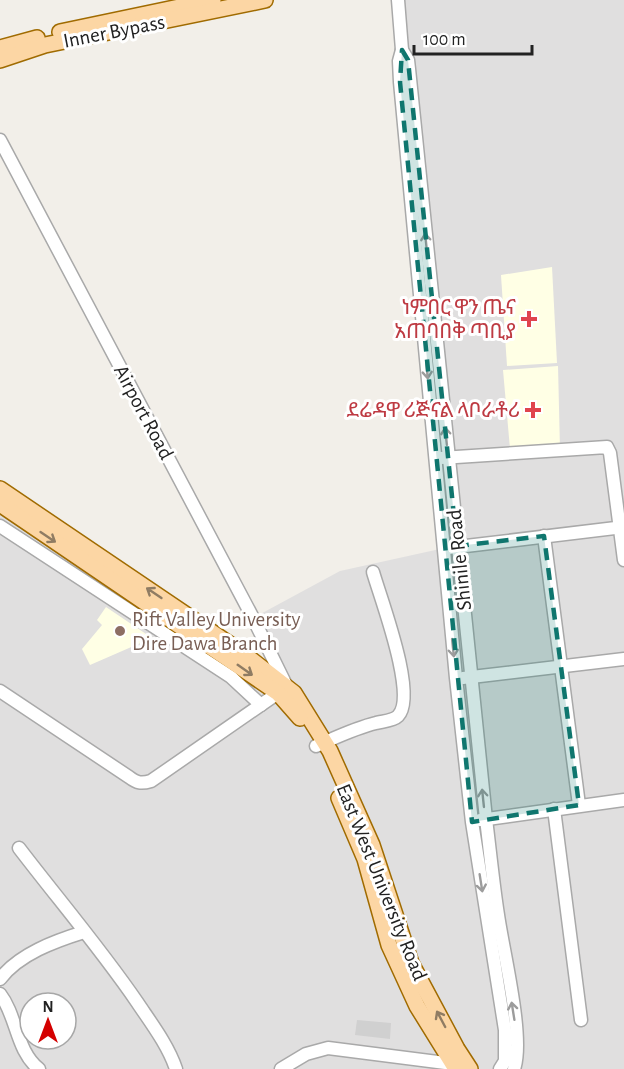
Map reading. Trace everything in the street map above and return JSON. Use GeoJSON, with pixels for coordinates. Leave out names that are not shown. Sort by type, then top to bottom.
{"type":"FeatureCollection","features":[{"type":"Feature","properties":{"kind":"main road","name":"Inner Bypass"},"geometry":{"type":"LineString","coordinates":[[0,48],[79,27],[213,0]]}},
{"type":"Feature","properties":{"kind":"main road","name":"Inner Bypass"},"geometry":{"type":"LineString","coordinates":[[0,60],[45,45],[265,0]]}},
{"type":"Feature","properties":{"kind":"main road","name":"East West University Road"},"geometry":{"type":"LineString","coordinates":[[0,489],[9,506],[244,654],[282,689],[294,693],[375,853],[411,963],[412,980],[461,1066]]}},
{"type":"Feature","properties":{"kind":"street","name":"Shinile Road"},"geometry":{"type":"LineString","coordinates":[[398,0],[402,50],[399,61],[400,82],[456,678],[472,822],[505,1030],[505,1061],[500,1069]]}},
{"type":"Feature","properties":{"kind":"street","name":"Shinile Road"},"geometry":{"type":"LineString","coordinates":[[402,50],[408,60],[409,69],[486,819],[515,1024],[518,1059],[514,1069]]}},
{"type":"Feature","properties":{"kind":"street","name":"Airport Road"},"geometry":{"type":"LineString","coordinates":[[0,140],[254,618],[282,689]]}},
{"type":"Feature","properties":{"kind":"street"},"geometry":{"type":"LineString","coordinates":[[435,459],[607,447],[610,453],[622,528],[624,560]]}},
{"type":"Feature","properties":{"kind":"street"},"geometry":{"type":"LineString","coordinates":[[0,526],[231,677],[261,705]]}},
{"type":"Feature","properties":{"kind":"street"},"geometry":{"type":"LineString","coordinates":[[443,549],[622,528]]}},
{"type":"Feature","properties":{"kind":"street"},"geometry":{"type":"LineString","coordinates":[[544,536],[579,805]]}},
{"type":"Feature","properties":{"kind":"street"},"geometry":{"type":"LineString","coordinates":[[320,744],[367,725],[391,720],[399,715],[402,709],[403,680],[399,656],[373,572]]}},
{"type":"Feature","properties":{"kind":"street"},"geometry":{"type":"LineString","coordinates":[[456,678],[624,659]]}},
{"type":"Feature","properties":{"kind":"street"},"geometry":{"type":"LineString","coordinates":[[0,691],[138,783],[151,781],[282,689]]}},
{"type":"Feature","properties":{"kind":"street"},"geometry":{"type":"LineString","coordinates":[[472,822],[624,800]]}},
{"type":"Feature","properties":{"kind":"street"},"geometry":{"type":"LineString","coordinates":[[554,809],[581,1020]]}},
{"type":"Feature","properties":{"kind":"street"},"geometry":{"type":"LineString","coordinates":[[18,848],[106,957],[154,1027],[176,1069]]}},
{"type":"Feature","properties":{"kind":"street"},"geometry":{"type":"LineString","coordinates":[[0,979],[19,962],[53,942],[84,932]]}},
{"type":"Feature","properties":{"kind":"street"},"geometry":{"type":"LineString","coordinates":[[0,994],[6,1002],[22,1045],[39,1069]]}},
{"type":"Feature","properties":{"kind":"street"},"geometry":{"type":"LineString","coordinates":[[281,1069],[306,1054],[328,1048],[461,1066]]}},
{"type":"Feature","properties":{"kind":"highlighted area"},"geometry":{"type":"Polygon","coordinates":[[[402,50],[408,60],[457,546],[544,536],[579,805],[472,822],[400,82],[402,50]]]}},
{"type":"Feature","properties":{"kind":"shaded area"},"geometry":{"type":"Polygon","coordinates":[[[396,0],[624,0],[624,1069],[0,1069],[0,504],[280,694],[253,618],[340,571],[458,545],[418,87],[402,67],[396,0]]]}},
{"type":"Feature","properties":{"kind":"shaded area","name":"ነምበር ዋን ጤና አጠባበቅ ጣቢያ"},"geometry":{"type":"Polygon","coordinates":[[[552,267],[557,363],[507,366],[501,275],[552,267]]]}},
{"type":"Feature","properties":{"kind":"shaded area","name":"ደሬዳዋ ሪጅናል ላቦራቶሪ"},"geometry":{"type":"Polygon","coordinates":[[[558,366],[560,450],[511,460],[503,370],[558,366]]]}},
{"type":"Feature","properties":{"kind":"shaded area","name":"Rift Valley University Dire Dawa Branch"},"geometry":{"type":"Polygon","coordinates":[[[106,607],[152,638],[90,665],[82,649],[102,625],[97,620],[106,607]]]}},
{"type":"Feature","properties":{"kind":"shaded area"},"geometry":{"type":"Polygon","coordinates":[[[357,1020],[391,1023],[390,1039],[355,1035],[357,1020]]]}},
{"type":"Feature","properties":{"kind":"place","name":"ነምበር ዋን ጤና አጠባበቅ ጣቢያ"},"geometry":{"type":"Point","coordinates":[529,319]}},
{"type":"Feature","properties":{"kind":"place","name":"ደሬዳዋ ሪጅናል ላቦራቶሪ"},"geometry":{"type":"Point","coordinates":[533,410]}},
{"type":"Feature","properties":{"kind":"place","name":"Rift Valley University Dire Dawa Branch"},"geometry":{"type":"Point","coordinates":[120,631]}}]}
